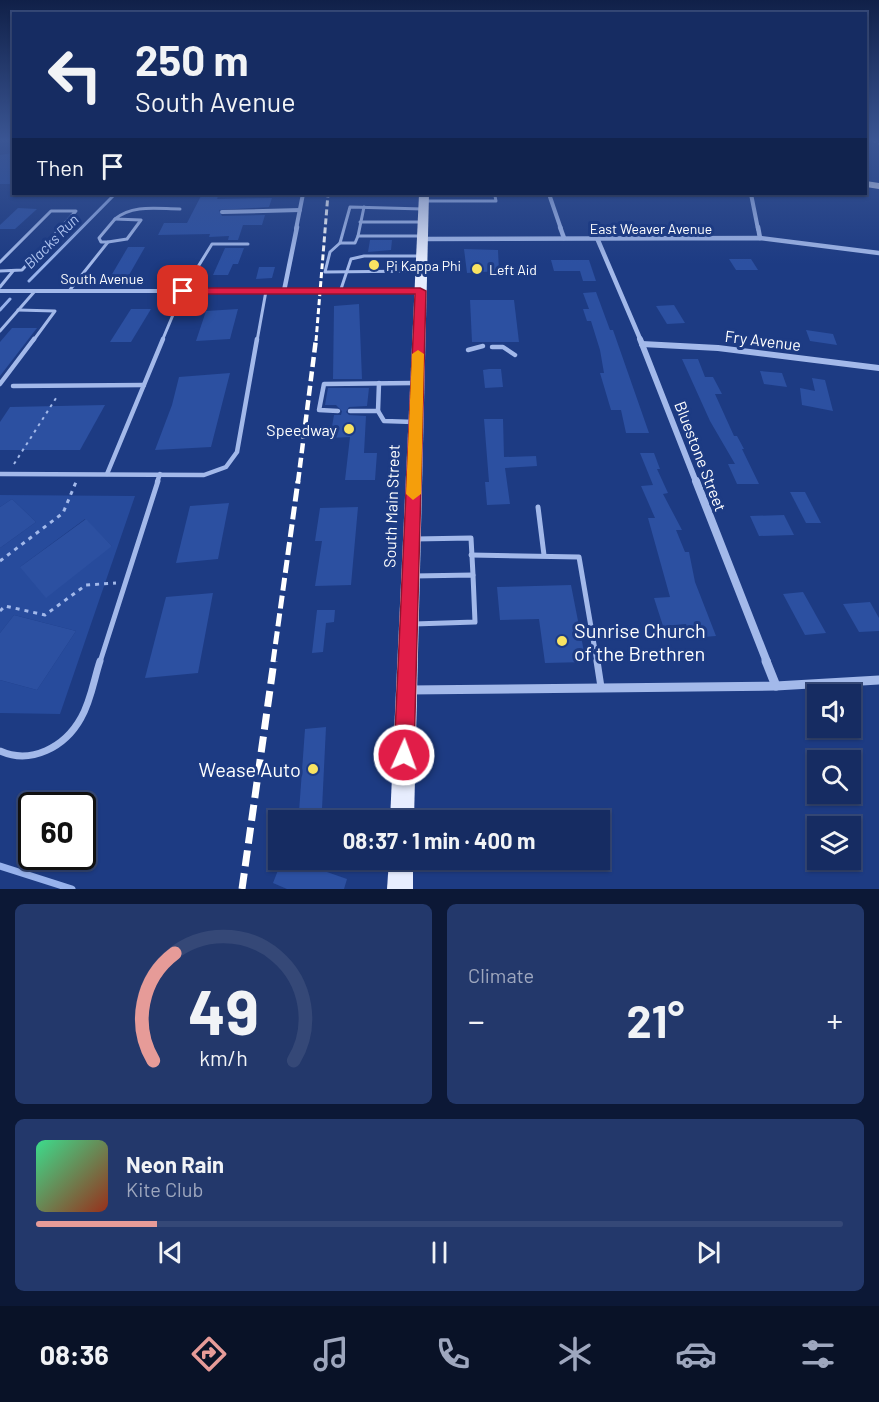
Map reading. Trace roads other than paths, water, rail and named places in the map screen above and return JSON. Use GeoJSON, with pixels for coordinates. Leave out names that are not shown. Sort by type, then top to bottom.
{"type":"FeatureCollection","features":[{"type":"Feature","properties":{"kind":"main road","name":"South Main Street"},"geometry":{"type":"LineString","coordinates":[[402,810],[423,217]]}},
{"type":"Feature","properties":{"kind":"main road"},"geometry":{"type":"LineString","coordinates":[[400,889],[401,870]]}},
{"type":"Feature","properties":{"kind":"street"},"geometry":{"type":"LineString","coordinates":[[284,291],[303,195]]}},
{"type":"Feature","properties":{"kind":"street"},"geometry":{"type":"LineString","coordinates":[[549,195],[564,238]]}},
{"type":"Feature","properties":{"kind":"street"},"geometry":{"type":"LineString","coordinates":[[751,195],[760,238]]}},
{"type":"Feature","properties":{"kind":"street"},"geometry":{"type":"LineString","coordinates":[[222,212],[300,210]]}},
{"type":"Feature","properties":{"kind":"street","name":"East Weaver Avenue"},"geometry":{"type":"LineString","coordinates":[[423,217],[564,238],[760,238],[879,253]]}},
{"type":"Feature","properties":{"kind":"street","name":"Bluestone Street"},"geometry":{"type":"LineString","coordinates":[[597,238],[642,344],[776,686]]}},
{"type":"Feature","properties":{"kind":"street","name":"South Avenue"},"geometry":{"type":"LineString","coordinates":[[0,289],[35,291],[420,291]]}},
{"type":"Feature","properties":{"kind":"street","name":"Fry Avenue"},"geometry":{"type":"LineString","coordinates":[[642,344],[718,348],[879,368]]}},
{"type":"Feature","properties":{"kind":"street"},"geometry":{"type":"LineString","coordinates":[[406,690],[776,686],[879,680]]}},
{"type":"Feature","properties":{"kind":"lane"},"geometry":{"type":"LineString","coordinates":[[358,236],[423,217],[496,201],[495,196]]}},
{"type":"Feature","properties":{"kind":"lane"},"geometry":{"type":"LineString","coordinates":[[422,264],[325,272],[330,252],[340,243],[350,207],[364,207],[423,217]]}},
{"type":"Feature","properties":{"kind":"lane"},"geometry":{"type":"LineString","coordinates":[[340,243],[355,243],[364,207]]}},
{"type":"Feature","properties":{"kind":"lane"},"geometry":{"type":"LineString","coordinates":[[115,219],[141,220],[127,239],[101,242],[99,238],[115,219],[128,211],[180,209]]}},
{"type":"Feature","properties":{"kind":"lane"},"geometry":{"type":"LineString","coordinates":[[0,262],[51,211],[76,211],[22,270],[0,271]]}},
{"type":"Feature","properties":{"kind":"lane"},"geometry":{"type":"LineString","coordinates":[[360,222],[423,217]]}},
{"type":"Feature","properties":{"kind":"lane"},"geometry":{"type":"LineString","coordinates":[[69,291],[108,242]]}},
{"type":"Feature","properties":{"kind":"lane"},"geometry":{"type":"LineString","coordinates":[[107,474],[183,291],[212,244],[248,244]]}},
{"type":"Feature","properties":{"kind":"lane"},"geometry":{"type":"LineString","coordinates":[[340,292],[351,259],[364,256],[422,264]]}},
{"type":"Feature","properties":{"kind":"lane"},"geometry":{"type":"LineString","coordinates":[[0,289],[13,271]]}},
{"type":"Feature","properties":{"kind":"lane"},"geometry":{"type":"LineString","coordinates":[[0,331],[35,291]]}},
{"type":"Feature","properties":{"kind":"lane"},"geometry":{"type":"LineString","coordinates":[[0,474],[212,474],[226,467],[234,459],[253,373],[266,291]]}},
{"type":"Feature","properties":{"kind":"lane"},"geometry":{"type":"LineString","coordinates":[[0,384],[55,311],[18,310]]}},
{"type":"Feature","properties":{"kind":"lane"},"geometry":{"type":"LineString","coordinates":[[468,350],[483,346]]}},
{"type":"Feature","properties":{"kind":"lane"},"geometry":{"type":"LineString","coordinates":[[492,347],[503,347],[515,355]]}},
{"type":"Feature","properties":{"kind":"lane"},"geometry":{"type":"LineString","coordinates":[[334,405],[335,411],[319,410],[324,384],[361,386],[379,383],[417,383]]}},
{"type":"Feature","properties":{"kind":"lane"},"geometry":{"type":"LineString","coordinates":[[379,383],[378,411],[384,421],[416,422]]}},
{"type":"Feature","properties":{"kind":"lane"},"geometry":{"type":"LineString","coordinates":[[13,386],[144,385]]}},
{"type":"Feature","properties":{"kind":"lane"},"geometry":{"type":"LineString","coordinates":[[359,411],[360,404]]}},
{"type":"Feature","properties":{"kind":"lane"},"geometry":{"type":"LineString","coordinates":[[350,411],[378,411]]}},
{"type":"Feature","properties":{"kind":"lane"},"geometry":{"type":"LineString","coordinates":[[0,751],[19,758],[42,753],[65,738],[78,723],[89,704],[160,474]]}},
{"type":"Feature","properties":{"kind":"lane"},"geometry":{"type":"LineString","coordinates":[[538,507],[544,555]]}},
{"type":"Feature","properties":{"kind":"lane"},"geometry":{"type":"LineString","coordinates":[[409,625],[475,622],[471,538],[412,539]]}},
{"type":"Feature","properties":{"kind":"lane"},"geometry":{"type":"LineString","coordinates":[[471,555],[579,557],[602,688]]}},
{"type":"Feature","properties":{"kind":"lane"},"geometry":{"type":"LineString","coordinates":[[411,576],[472,575]]}},
{"type":"Feature","properties":{"kind":"waterway","name":"Blacks Run"},"geometry":{"type":"LineString","coordinates":[[29,281],[114,195]]}},
{"type":"Feature","properties":{"kind":"waterway","name":"Blacks Run"},"geometry":{"type":"LineString","coordinates":[[0,310],[10,299]]}},
{"type":"Feature","properties":{"kind":"waterway","name":"Blacks Run"},"geometry":{"type":"LineString","coordinates":[[0,866],[72,889]]}},
{"type":"Feature","properties":{"kind":"railway"},"geometry":{"type":"LineString","coordinates":[[316,341],[328,195]]}},
{"type":"Feature","properties":{"kind":"railway"},"geometry":{"type":"LineString","coordinates":[[298,482],[316,339]]}},
{"type":"Feature","properties":{"kind":"railway"},"geometry":{"type":"LineString","coordinates":[[273,662],[298,481]]}},
{"type":"Feature","properties":{"kind":"railway"},"geometry":{"type":"LineString","coordinates":[[242,889],[274,661]]}},
{"type":"Feature","properties":{"kind":"place","name":"Pi Kappa Phi"},"geometry":{"type":"Point","coordinates":[374,265]}},
{"type":"Feature","properties":{"kind":"place","name":"Left Aid"},"geometry":{"type":"Point","coordinates":[477,269]}},
{"type":"Feature","properties":{"kind":"place","name":"Speedway"},"geometry":{"type":"Point","coordinates":[349,429]}},
{"type":"Feature","properties":{"kind":"place","name":"Sunrise Church of the Brethren"},"geometry":{"type":"Point","coordinates":[562,641]}},
{"type":"Feature","properties":{"kind":"place","name":"Wease Auto"},"geometry":{"type":"Point","coordinates":[313,769]}}]}
